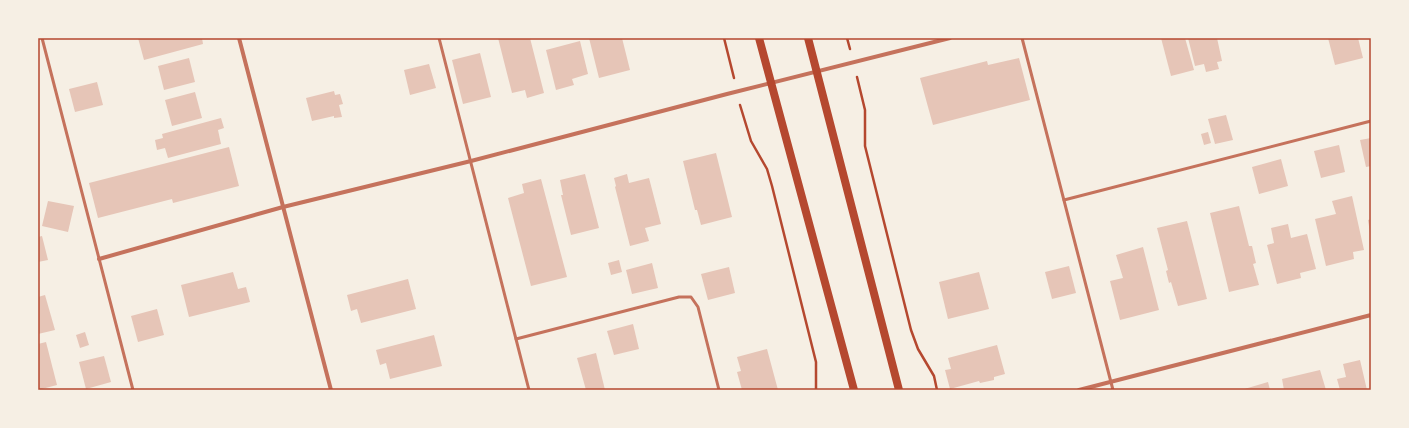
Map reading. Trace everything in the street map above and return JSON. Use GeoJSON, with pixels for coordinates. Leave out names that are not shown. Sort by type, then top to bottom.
{"type":"FeatureCollection","features":[{"type":"Feature","properties":{"kind":"main road"},"geometry":{"type":"LineString","coordinates":[[759,38],[854,390]]}},
{"type":"Feature","properties":{"kind":"main road"},"geometry":{"type":"LineString","coordinates":[[808,38],[899,390]]}},
{"type":"Feature","properties":{"kind":"street"},"geometry":{"type":"LineString","coordinates":[[239,38],[331,390]]}},
{"type":"Feature","properties":{"kind":"street"},"geometry":{"type":"LineString","coordinates":[[99,259],[282,207],[470,161],[950,38]]}},
{"type":"Feature","properties":{"kind":"street"},"geometry":{"type":"LineString","coordinates":[[1079,390],[1371,315]]}},
{"type":"Feature","properties":{"kind":"lane"},"geometry":{"type":"LineString","coordinates":[[42,38],[133,390]]}},
{"type":"Feature","properties":{"kind":"lane"},"geometry":{"type":"LineString","coordinates":[[439,38],[529,390]]}},
{"type":"Feature","properties":{"kind":"lane"},"geometry":{"type":"LineString","coordinates":[[1022,38],[1113,390]]}},
{"type":"Feature","properties":{"kind":"lane"},"geometry":{"type":"LineString","coordinates":[[1064,200],[1371,121]]}},
{"type":"Feature","properties":{"kind":"lane"},"geometry":{"type":"LineString","coordinates":[[516,339],[679,297],[691,297],[698,307],[719,390]]}},
{"type":"Feature","properties":{"kind":"path"},"geometry":{"type":"LineString","coordinates":[[724,38],[732,72]]}},
{"type":"Feature","properties":{"kind":"path"},"geometry":{"type":"LineString","coordinates":[[857,77],[865,110],[865,146],[911,330],[918,349],[934,376],[937,390]]}},
{"type":"Feature","properties":{"kind":"path"},"geometry":{"type":"LineString","coordinates":[[742,109],[750,141],[766,169],[772,186],[816,362],[816,390]]}},
{"type":"Feature","properties":{"kind":"building"},"geometry":{"type":"Polygon","coordinates":[[[138,38],[202,38],[203,44],[144,60],[138,38]]]}},
{"type":"Feature","properties":{"kind":"building"},"geometry":{"type":"Polygon","coordinates":[[[498,38],[530,38],[544,93],[527,98],[525,90],[512,93],[498,38]]]}},
{"type":"Feature","properties":{"kind":"building"},"geometry":{"type":"Polygon","coordinates":[[[589,38],[622,38],[630,70],[599,78],[589,38]]]}},
{"type":"Feature","properties":{"kind":"building"},"geometry":{"type":"Polygon","coordinates":[[[1161,38],[1185,38],[1194,70],[1171,76],[1161,38]]]}},
{"type":"Feature","properties":{"kind":"building"},"geometry":{"type":"Polygon","coordinates":[[[1188,38],[1217,38],[1222,61],[1217,62],[1219,69],[1206,72],[1204,64],[1195,66],[1188,38]]]}},
{"type":"Feature","properties":{"kind":"building"},"geometry":{"type":"Polygon","coordinates":[[[1328,38],[1358,38],[1363,58],[1335,65],[1328,38]]]}},
{"type":"Feature","properties":{"kind":"building"},"geometry":{"type":"Polygon","coordinates":[[[580,41],[588,74],[572,79],[574,85],[556,90],[546,50],[580,41]]]}},
{"type":"Feature","properties":{"kind":"building"},"geometry":{"type":"Polygon","coordinates":[[[480,53],[491,97],[463,104],[452,60],[480,53]]]}},
{"type":"Feature","properties":{"kind":"building"},"geometry":{"type":"Polygon","coordinates":[[[189,58],[195,82],[164,90],[158,66],[189,58]]]}},
{"type":"Feature","properties":{"kind":"building"},"geometry":{"type":"Polygon","coordinates":[[[1019,58],[1030,100],[933,125],[920,78],[987,61],[988,65],[1019,58]]]}},
{"type":"Feature","properties":{"kind":"building"},"geometry":{"type":"Polygon","coordinates":[[[429,64],[436,88],[410,95],[404,70],[429,64]]]}},
{"type":"Feature","properties":{"kind":"building"},"geometry":{"type":"Polygon","coordinates":[[[97,82],[103,105],[75,112],[69,89],[97,82]]]}},
{"type":"Feature","properties":{"kind":"building"},"geometry":{"type":"Polygon","coordinates":[[[334,91],[335,95],[340,94],[343,104],[339,105],[342,117],[334,118],[334,116],[312,121],[306,98],[334,91]]]}},
{"type":"Feature","properties":{"kind":"building"},"geometry":{"type":"Polygon","coordinates":[[[195,92],[202,118],[172,126],[165,100],[195,92]]]}},
{"type":"Feature","properties":{"kind":"building"},"geometry":{"type":"Polygon","coordinates":[[[1226,115],[1233,140],[1215,144],[1208,119],[1226,115]]]}},
{"type":"Feature","properties":{"kind":"building"},"geometry":{"type":"Polygon","coordinates":[[[221,118],[224,128],[218,130],[221,144],[168,158],[165,148],[157,150],[155,140],[163,138],[162,134],[221,118]]]}},
{"type":"Feature","properties":{"kind":"building"},"geometry":{"type":"Polygon","coordinates":[[[1208,132],[1211,143],[1204,145],[1201,134],[1208,132]]]}},
{"type":"Feature","properties":{"kind":"building"},"geometry":{"type":"Polygon","coordinates":[[[1371,138],[1371,166],[1366,167],[1360,140],[1371,138]]]}},
{"type":"Feature","properties":{"kind":"building"},"geometry":{"type":"Polygon","coordinates":[[[1339,145],[1345,172],[1321,178],[1314,151],[1339,145]]]}},
{"type":"Feature","properties":{"kind":"building"},"geometry":{"type":"Polygon","coordinates":[[[229,147],[239,186],[173,203],[172,199],[98,218],[89,183],[229,147]]]}},
{"type":"Feature","properties":{"kind":"building"},"geometry":{"type":"Polygon","coordinates":[[[716,153],[732,217],[701,225],[697,210],[695,210],[683,161],[716,153]]]}},
{"type":"Feature","properties":{"kind":"building"},"geometry":{"type":"Polygon","coordinates":[[[1281,159],[1288,186],[1259,194],[1252,167],[1281,159]]]}},
{"type":"Feature","properties":{"kind":"building"},"geometry":{"type":"Polygon","coordinates":[[[585,174],[599,228],[571,235],[561,195],[563,195],[560,180],[585,174]]]}},
{"type":"Feature","properties":{"kind":"building"},"geometry":{"type":"Polygon","coordinates":[[[627,174],[629,183],[649,178],[661,224],[645,228],[649,241],[630,246],[614,178],[627,174]]]}},
{"type":"Feature","properties":{"kind":"building"},"geometry":{"type":"Polygon","coordinates":[[[541,179],[567,277],[531,286],[508,198],[524,193],[522,184],[541,179]]]}},
{"type":"Feature","properties":{"kind":"building"},"geometry":{"type":"Polygon","coordinates":[[[1352,196],[1364,250],[1353,252],[1354,259],[1326,266],[1315,219],[1336,214],[1332,201],[1352,196]]]}},
{"type":"Feature","properties":{"kind":"building"},"geometry":{"type":"Polygon","coordinates":[[[48,201],[74,206],[68,232],[42,226],[48,201]]]}},
{"type":"Feature","properties":{"kind":"building"},"geometry":{"type":"Polygon","coordinates":[[[1239,206],[1249,246],[1252,246],[1256,263],[1253,264],[1259,285],[1229,292],[1210,213],[1239,206]]]}},
{"type":"Feature","properties":{"kind":"building"},"geometry":{"type":"Polygon","coordinates":[[[1371,219],[1371,232],[1370,232],[1368,220],[1371,219]]]}},
{"type":"Feature","properties":{"kind":"building"},"geometry":{"type":"Polygon","coordinates":[[[1187,221],[1207,299],[1178,306],[1171,282],[1169,283],[1166,271],[1168,270],[1157,228],[1187,221]]]}},
{"type":"Feature","properties":{"kind":"building"},"geometry":{"type":"Polygon","coordinates":[[[1288,224],[1291,238],[1307,234],[1316,269],[1300,273],[1301,278],[1277,284],[1267,245],[1274,243],[1271,228],[1288,224]]]}},
{"type":"Feature","properties":{"kind":"building"},"geometry":{"type":"Polygon","coordinates":[[[42,236],[48,260],[38,262],[38,237],[42,236]]]}},
{"type":"Feature","properties":{"kind":"building"},"geometry":{"type":"Polygon","coordinates":[[[1143,247],[1159,310],[1120,320],[1110,281],[1123,278],[1116,255],[1143,247]]]}},
{"type":"Feature","properties":{"kind":"building"},"geometry":{"type":"Polygon","coordinates":[[[619,260],[622,272],[611,275],[608,263],[619,260]]]}},
{"type":"Feature","properties":{"kind":"building"},"geometry":{"type":"Polygon","coordinates":[[[652,263],[658,288],[632,294],[626,270],[652,263]]]}},
{"type":"Feature","properties":{"kind":"building"},"geometry":{"type":"Polygon","coordinates":[[[1069,266],[1076,293],[1052,299],[1045,272],[1069,266]]]}},
{"type":"Feature","properties":{"kind":"building"},"geometry":{"type":"Polygon","coordinates":[[[729,267],[735,293],[708,300],[701,274],[729,267]]]}},
{"type":"Feature","properties":{"kind":"building"},"geometry":{"type":"Polygon","coordinates":[[[233,272],[238,289],[246,287],[250,302],[189,317],[181,285],[233,272]]]}},
{"type":"Feature","properties":{"kind":"building"},"geometry":{"type":"Polygon","coordinates":[[[979,272],[989,309],[948,319],[939,282],[979,272]]]}},
{"type":"Feature","properties":{"kind":"building"},"geometry":{"type":"Polygon","coordinates":[[[408,279],[416,309],[361,323],[357,309],[351,311],[347,295],[408,279]]]}},
{"type":"Feature","properties":{"kind":"building"},"geometry":{"type":"Polygon","coordinates":[[[45,295],[55,330],[38,334],[38,297],[45,295]]]}},
{"type":"Feature","properties":{"kind":"building"},"geometry":{"type":"Polygon","coordinates":[[[157,309],[164,335],[138,342],[131,316],[157,309]]]}},
{"type":"Feature","properties":{"kind":"building"},"geometry":{"type":"Polygon","coordinates":[[[633,324],[639,349],[614,355],[607,331],[633,324]]]}},
{"type":"Feature","properties":{"kind":"building"},"geometry":{"type":"Polygon","coordinates":[[[85,332],[89,345],[80,348],[76,335],[85,332]]]}},
{"type":"Feature","properties":{"kind":"building"},"geometry":{"type":"Polygon","coordinates":[[[434,335],[442,366],[390,379],[386,363],[380,365],[376,350],[434,335]]]}},
{"type":"Feature","properties":{"kind":"building"},"geometry":{"type":"Polygon","coordinates":[[[46,342],[57,385],[38,390],[38,344],[46,342]]]}},
{"type":"Feature","properties":{"kind":"building"},"geometry":{"type":"Polygon","coordinates":[[[997,345],[1005,374],[994,377],[994,380],[980,383],[979,381],[950,389],[945,370],[951,369],[948,358],[997,345]]]}},
{"type":"Feature","properties":{"kind":"building"},"geometry":{"type":"Polygon","coordinates":[[[767,349],[778,390],[742,390],[737,372],[741,371],[737,357],[767,349]]]}},
{"type":"Feature","properties":{"kind":"building"},"geometry":{"type":"Polygon","coordinates":[[[596,353],[605,390],[586,390],[577,358],[596,353]]]}},
{"type":"Feature","properties":{"kind":"building"},"geometry":{"type":"Polygon","coordinates":[[[104,356],[111,382],[86,389],[79,362],[104,356]]]}},
{"type":"Feature","properties":{"kind":"building"},"geometry":{"type":"Polygon","coordinates":[[[1360,360],[1367,390],[1340,390],[1337,379],[1346,377],[1343,364],[1360,360]]]}},
{"type":"Feature","properties":{"kind":"building"},"geometry":{"type":"Polygon","coordinates":[[[1320,370],[1326,390],[1284,390],[1282,379],[1320,370]]]}},
{"type":"Feature","properties":{"kind":"building"},"geometry":{"type":"Polygon","coordinates":[[[1268,382],[1270,390],[1241,390],[1268,382]]]}}]}
